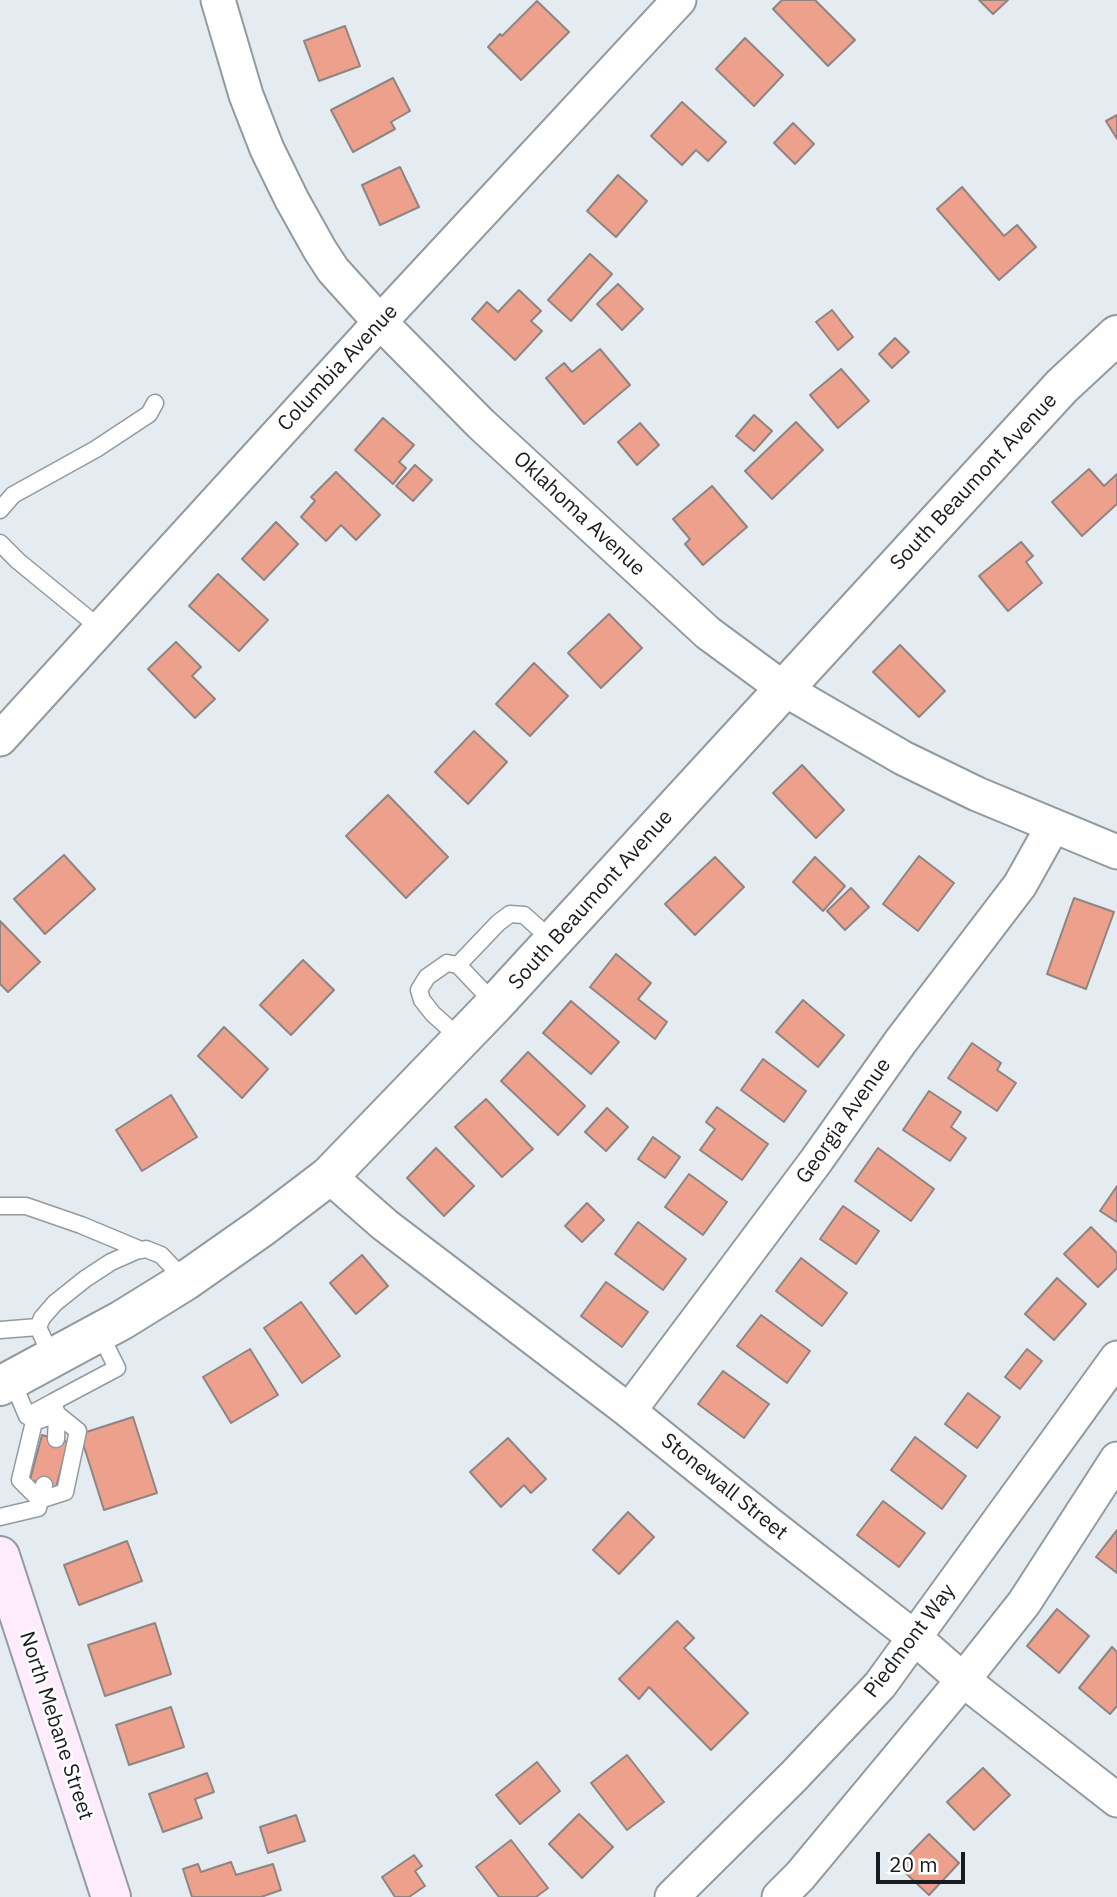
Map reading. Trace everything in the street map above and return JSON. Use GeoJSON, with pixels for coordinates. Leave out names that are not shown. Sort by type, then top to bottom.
{"type":"FeatureCollection","features":[{"type":"Feature","properties":{"kind":"main road","name":"North Mebane Street"},"geometry":{"type":"LineString","coordinates":[[0,1556],[111,1897]]}},
{"type":"Feature","properties":{"kind":"street","name":"Oklahoma Avenue"},"geometry":{"type":"LineString","coordinates":[[218,0],[246,95],[267,149],[292,200],[333,270],[380,322],[481,424],[708,633],[784,689],[903,758],[977,794],[1117,852]]}},
{"type":"Feature","properties":{"kind":"street","name":"Columbia Avenue"},"geometry":{"type":"LineString","coordinates":[[0,739],[380,322],[679,0]]}},
{"type":"Feature","properties":{"kind":"street","name":"South Beaumont Avenue"},"geometry":{"type":"LineString","coordinates":[[6,1383],[45,1343],[99,1332],[185,1281],[329,1176],[554,941],[1062,386],[1117,335]]}},
{"type":"Feature","properties":{"kind":"street","name":"Georgia Avenue"},"geometry":{"type":"LineString","coordinates":[[629,1411],[816,1161],[901,1041],[1020,885],[1053,826]]}},
{"type":"Feature","properties":{"kind":"street","name":"Stonewall Street"},"geometry":{"type":"LineString","coordinates":[[329,1176],[385,1225],[629,1411],[915,1638],[963,1680],[1117,1800]]}},
{"type":"Feature","properties":{"kind":"street","name":"Piedmont Way"},"geometry":{"type":"LineString","coordinates":[[672,1897],[880,1685],[1117,1358]]}},
{"type":"Feature","properties":{"kind":"street"},"geometry":{"type":"LineString","coordinates":[[779,1897],[800,1876],[1024,1603],[1117,1459]]}},
{"type":"Feature","properties":{"kind":"lane"},"geometry":{"type":"LineString","coordinates":[[0,510],[13,495],[96,449],[149,415],[155,403]]}},
{"type":"Feature","properties":{"kind":"lane"},"geometry":{"type":"LineString","coordinates":[[0,543],[101,629]]}},
{"type":"Feature","properties":{"kind":"lane"},"geometry":{"type":"LineString","coordinates":[[458,965],[510,914],[524,915],[554,941]]}},
{"type":"Feature","properties":{"kind":"lane"},"geometry":{"type":"LineString","coordinates":[[461,1039],[433,1014],[422,1000],[419,990],[427,977],[447,963],[458,965],[495,1004]]}},
{"type":"Feature","properties":{"kind":"lane"},"geometry":{"type":"LineString","coordinates":[[0,1206],[26,1206],[141,1250],[161,1255],[185,1281]]}},
{"type":"Feature","properties":{"kind":"lane"},"geometry":{"type":"LineString","coordinates":[[0,1330],[45,1343],[43,1318],[55,1303],[111,1262],[141,1250]]}},
{"type":"Feature","properties":{"kind":"lane"},"geometry":{"type":"LineString","coordinates":[[55,1408],[78,1432],[65,1492],[42,1492],[20,1480],[34,1422],[55,1408],[117,1368],[99,1332]]}},
{"type":"Feature","properties":{"kind":"lane"},"geometry":{"type":"LineString","coordinates":[[6,1383],[27,1416],[55,1408]]}},
{"type":"Feature","properties":{"kind":"lane"},"geometry":{"type":"LineString","coordinates":[[55,1408],[56,1439]]}},
{"type":"Feature","properties":{"kind":"lane"},"geometry":{"type":"LineString","coordinates":[[0,1517],[38,1508],[42,1492]]}},
{"type":"Feature","properties":{"kind":"building"},"geometry":{"type":"Polygon","coordinates":[[[782,0],[815,0],[855,40],[828,66],[773,9],[782,0]]]}},
{"type":"Feature","properties":{"kind":"building"},"geometry":{"type":"Polygon","coordinates":[[[979,0],[1008,0],[993,14],[979,0]]]}},
{"type":"Feature","properties":{"kind":"building"},"geometry":{"type":"Polygon","coordinates":[[[537,1],[569,32],[521,80],[488,47],[537,1]]]}},
{"type":"Feature","properties":{"kind":"building"},"geometry":{"type":"Polygon","coordinates":[[[345,26],[360,66],[319,81],[304,41],[345,26]]]}},
{"type":"Feature","properties":{"kind":"building"},"geometry":{"type":"Polygon","coordinates":[[[745,38],[783,75],[754,106],[716,69],[745,38]]]}},
{"type":"Feature","properties":{"kind":"building"},"geometry":{"type":"Polygon","coordinates":[[[393,78],[410,111],[391,122],[395,129],[353,152],[331,110],[393,78]]]}},
{"type":"Feature","properties":{"kind":"building"},"geometry":{"type":"Polygon","coordinates":[[[682,102],[726,142],[708,161],[696,150],[682,165],[651,136],[682,102]]]}},
{"type":"Feature","properties":{"kind":"building"},"geometry":{"type":"Polygon","coordinates":[[[1117,115],[1117,139],[1106,121],[1117,115]]]}},
{"type":"Feature","properties":{"kind":"building"},"geometry":{"type":"Polygon","coordinates":[[[793,123],[814,144],[795,164],[774,143],[793,123]]]}},
{"type":"Feature","properties":{"kind":"building"},"geometry":{"type":"Polygon","coordinates":[[[400,167],[419,207],[380,225],[362,185],[400,167]]]}},
{"type":"Feature","properties":{"kind":"building"},"geometry":{"type":"Polygon","coordinates":[[[618,175],[647,201],[616,237],[587,211],[618,175]]]}},
{"type":"Feature","properties":{"kind":"building"},"geometry":{"type":"Polygon","coordinates":[[[962,187],[1004,236],[1017,225],[1036,247],[999,280],[937,209],[962,187]]]}},
{"type":"Feature","properties":{"kind":"building"},"geometry":{"type":"Polygon","coordinates":[[[590,254],[612,274],[571,321],[548,300],[590,254]]]}},
{"type":"Feature","properties":{"kind":"building"},"geometry":{"type":"Polygon","coordinates":[[[618,284],[643,309],[622,330],[597,304],[618,284]]]}},
{"type":"Feature","properties":{"kind":"building"},"geometry":{"type":"Polygon","coordinates":[[[519,290],[541,311],[531,321],[542,331],[515,360],[472,319],[487,302],[498,312],[519,290]]]}},
{"type":"Feature","properties":{"kind":"building"},"geometry":{"type":"Polygon","coordinates":[[[832,310],[853,337],[838,350],[816,322],[832,310]]]}},
{"type":"Feature","properties":{"kind":"building"},"geometry":{"type":"Polygon","coordinates":[[[895,338],[909,352],[892,368],[879,354],[895,338]]]}},
{"type":"Feature","properties":{"kind":"building"},"geometry":{"type":"Polygon","coordinates":[[[600,349],[630,385],[584,424],[546,378],[564,363],[572,372],[600,349]]]}},
{"type":"Feature","properties":{"kind":"building"},"geometry":{"type":"Polygon","coordinates":[[[841,369],[869,401],[838,428],[810,395],[841,369]]]}},
{"type":"Feature","properties":{"kind":"building"},"geometry":{"type":"Polygon","coordinates":[[[754,415],[772,431],[754,451],[736,436],[754,415]]]}},
{"type":"Feature","properties":{"kind":"building"},"geometry":{"type":"Polygon","coordinates":[[[383,418],[414,445],[399,462],[406,468],[393,484],[355,450],[383,418]]]}},
{"type":"Feature","properties":{"kind":"building"},"geometry":{"type":"Polygon","coordinates":[[[796,422],[823,450],[772,499],[745,471],[796,422]]]}},
{"type":"Feature","properties":{"kind":"building"},"geometry":{"type":"Polygon","coordinates":[[[640,423],[659,445],[637,465],[618,442],[640,423]]]}},
{"type":"Feature","properties":{"kind":"building"},"geometry":{"type":"Polygon","coordinates":[[[415,465],[432,480],[413,501],[396,486],[415,465]]]}},
{"type":"Feature","properties":{"kind":"building"},"geometry":{"type":"Polygon","coordinates":[[[1089,469],[1104,486],[1117,474],[1117,504],[1082,536],[1052,502],[1089,469]]]}},
{"type":"Feature","properties":{"kind":"building"},"geometry":{"type":"Polygon","coordinates":[[[336,472],[380,515],[356,540],[341,525],[326,541],[301,517],[315,501],[311,497],[336,472]]]}},
{"type":"Feature","properties":{"kind":"building"},"geometry":{"type":"Polygon","coordinates":[[[712,486],[747,527],[703,565],[685,544],[690,539],[673,519],[712,486]]]}},
{"type":"Feature","properties":{"kind":"building"},"geometry":{"type":"Polygon","coordinates":[[[276,522],[298,544],[264,580],[242,559],[276,522]]]}},
{"type":"Feature","properties":{"kind":"building"},"geometry":{"type":"Polygon","coordinates":[[[1021,542],[1033,556],[1026,562],[1042,583],[1008,611],[979,576],[1021,542]]]}},
{"type":"Feature","properties":{"kind":"building"},"geometry":{"type":"Polygon","coordinates":[[[218,574],[268,620],[239,651],[189,606],[218,574]]]}},
{"type":"Feature","properties":{"kind":"building"},"geometry":{"type":"Polygon","coordinates":[[[609,614],[642,648],[601,688],[568,653],[609,614]]]}},
{"type":"Feature","properties":{"kind":"building"},"geometry":{"type":"Polygon","coordinates":[[[176,642],[201,667],[192,676],[215,699],[195,718],[148,669],[176,642]]]}},
{"type":"Feature","properties":{"kind":"building"},"geometry":{"type":"Polygon","coordinates":[[[900,645],[945,691],[919,717],[873,672],[900,645]]]}},
{"type":"Feature","properties":{"kind":"building"},"geometry":{"type":"Polygon","coordinates":[[[534,663],[568,696],[530,736],[496,704],[534,663]]]}},
{"type":"Feature","properties":{"kind":"building"},"geometry":{"type":"Polygon","coordinates":[[[474,731],[507,762],[468,804],[435,772],[474,731]]]}},
{"type":"Feature","properties":{"kind":"building"},"geometry":{"type":"Polygon","coordinates":[[[802,765],[844,810],[816,838],[773,793],[802,765]]]}},
{"type":"Feature","properties":{"kind":"building"},"geometry":{"type":"Polygon","coordinates":[[[388,795],[448,857],[406,898],[346,836],[388,795]]]}},
{"type":"Feature","properties":{"kind":"building"},"geometry":{"type":"Polygon","coordinates":[[[64,855],[95,889],[45,934],[14,899],[64,855]]]}},
{"type":"Feature","properties":{"kind":"building"},"geometry":{"type":"Polygon","coordinates":[[[919,856],[954,883],[918,931],[883,904],[919,856]]]}},
{"type":"Feature","properties":{"kind":"building"},"geometry":{"type":"Polygon","coordinates":[[[715,857],[744,887],[695,935],[665,904],[715,857]]]}},
{"type":"Feature","properties":{"kind":"building"},"geometry":{"type":"Polygon","coordinates":[[[815,857],[845,886],[823,911],[793,882],[815,857]]]}},
{"type":"Feature","properties":{"kind":"building"},"geometry":{"type":"Polygon","coordinates":[[[851,888],[869,907],[845,930],[827,911],[851,888]]]}},
{"type":"Feature","properties":{"kind":"building"},"geometry":{"type":"Polygon","coordinates":[[[1074,898],[1114,912],[1086,989],[1047,974],[1074,898]]]}},
{"type":"Feature","properties":{"kind":"building"},"geometry":{"type":"Polygon","coordinates":[[[0,921],[40,962],[8,992],[0,984],[0,921]]]}},
{"type":"Feature","properties":{"kind":"building"},"geometry":{"type":"Polygon","coordinates":[[[616,954],[651,983],[638,999],[667,1022],[655,1039],[590,987],[616,954]]]}},
{"type":"Feature","properties":{"kind":"building"},"geometry":{"type":"Polygon","coordinates":[[[303,960],[334,990],[291,1035],[260,1005],[303,960]]]}},
{"type":"Feature","properties":{"kind":"building"},"geometry":{"type":"Polygon","coordinates":[[[803,1000],[844,1035],[818,1067],[776,1032],[803,1000]]]}},
{"type":"Feature","properties":{"kind":"building"},"geometry":{"type":"Polygon","coordinates":[[[571,1001],[619,1042],[591,1074],[543,1033],[571,1001]]]}},
{"type":"Feature","properties":{"kind":"building"},"geometry":{"type":"Polygon","coordinates":[[[224,1027],[268,1069],[242,1098],[198,1056],[224,1027]]]}},
{"type":"Feature","properties":{"kind":"building"},"geometry":{"type":"Polygon","coordinates":[[[972,1043],[1001,1063],[997,1070],[1016,1083],[997,1111],[948,1078],[972,1043]]]}},
{"type":"Feature","properties":{"kind":"building"},"geometry":{"type":"Polygon","coordinates":[[[528,1052],[585,1106],[558,1135],[501,1081],[528,1052]]]}},
{"type":"Feature","properties":{"kind":"building"},"geometry":{"type":"Polygon","coordinates":[[[763,1059],[806,1091],[784,1122],[741,1090],[763,1059]]]}},
{"type":"Feature","properties":{"kind":"building"},"geometry":{"type":"Polygon","coordinates":[[[929,1091],[961,1112],[951,1127],[966,1138],[950,1161],[903,1130],[929,1091]]]}},
{"type":"Feature","properties":{"kind":"building"},"geometry":{"type":"Polygon","coordinates":[[[171,1095],[197,1137],[142,1171],[116,1130],[171,1095]]]}},
{"type":"Feature","properties":{"kind":"building"},"geometry":{"type":"Polygon","coordinates":[[[486,1099],[533,1149],[502,1177],[455,1127],[486,1099]]]}},
{"type":"Feature","properties":{"kind":"building"},"geometry":{"type":"Polygon","coordinates":[[[717,1107],[768,1144],[742,1180],[700,1150],[715,1129],[706,1122],[717,1107]]]}},
{"type":"Feature","properties":{"kind":"building"},"geometry":{"type":"Polygon","coordinates":[[[607,1108],[628,1127],[606,1151],[585,1132],[607,1108]]]}},
{"type":"Feature","properties":{"kind":"building"},"geometry":{"type":"Polygon","coordinates":[[[653,1137],[680,1157],[665,1178],[638,1159],[653,1137]]]}},
{"type":"Feature","properties":{"kind":"building"},"geometry":{"type":"Polygon","coordinates":[[[436,1148],[474,1186],[444,1216],[407,1178],[436,1148]]]}},
{"type":"Feature","properties":{"kind":"building"},"geometry":{"type":"Polygon","coordinates":[[[878,1148],[934,1189],[911,1221],[855,1181],[878,1148]]]}},
{"type":"Feature","properties":{"kind":"building"},"geometry":{"type":"Polygon","coordinates":[[[689,1174],[727,1202],[703,1235],[665,1207],[689,1174]]]}},
{"type":"Feature","properties":{"kind":"building"},"geometry":{"type":"Polygon","coordinates":[[[1117,1186],[1117,1222],[1100,1211],[1117,1186]]]}},
{"type":"Feature","properties":{"kind":"building"},"geometry":{"type":"Polygon","coordinates":[[[587,1203],[604,1220],[582,1242],[565,1226],[587,1203]]]}},
{"type":"Feature","properties":{"kind":"building"},"geometry":{"type":"Polygon","coordinates":[[[843,1206],[879,1231],[856,1264],[820,1239],[843,1206]]]}},
{"type":"Feature","properties":{"kind":"building"},"geometry":{"type":"Polygon","coordinates":[[[638,1222],[686,1259],[663,1290],[615,1254],[638,1222]]]}},
{"type":"Feature","properties":{"kind":"building"},"geometry":{"type":"Polygon","coordinates":[[[1091,1227],[1117,1253],[1117,1268],[1098,1287],[1064,1254],[1091,1227]]]}},
{"type":"Feature","properties":{"kind":"building"},"geometry":{"type":"Polygon","coordinates":[[[362,1255],[388,1286],[356,1314],[330,1283],[362,1255]]]}},
{"type":"Feature","properties":{"kind":"building"},"geometry":{"type":"Polygon","coordinates":[[[801,1258],[847,1293],[822,1326],[776,1291],[801,1258]]]}},
{"type":"Feature","properties":{"kind":"building"},"geometry":{"type":"Polygon","coordinates":[[[1057,1278],[1086,1304],[1054,1340],[1025,1314],[1057,1278]]]}},
{"type":"Feature","properties":{"kind":"building"},"geometry":{"type":"Polygon","coordinates":[[[606,1282],[648,1312],[622,1347],[581,1316],[606,1282]]]}},
{"type":"Feature","properties":{"kind":"building"},"geometry":{"type":"Polygon","coordinates":[[[301,1302],[340,1356],[302,1383],[264,1328],[301,1302]]]}},
{"type":"Feature","properties":{"kind":"building"},"geometry":{"type":"Polygon","coordinates":[[[761,1315],[810,1351],[787,1383],[737,1346],[761,1315]]]}},
{"type":"Feature","properties":{"kind":"building"},"geometry":{"type":"Polygon","coordinates":[[[250,1349],[278,1395],[231,1423],[203,1377],[250,1349]]]}},
{"type":"Feature","properties":{"kind":"building"},"geometry":{"type":"Polygon","coordinates":[[[1027,1349],[1042,1361],[1020,1389],[1005,1377],[1027,1349]]]}},
{"type":"Feature","properties":{"kind":"building"},"geometry":{"type":"Polygon","coordinates":[[[723,1371],[769,1404],[744,1438],[698,1404],[723,1371]]]}},
{"type":"Feature","properties":{"kind":"building"},"geometry":{"type":"Polygon","coordinates":[[[968,1393],[1000,1417],[977,1448],[945,1424],[968,1393]]]}},
{"type":"Feature","properties":{"kind":"building"},"geometry":{"type":"Polygon","coordinates":[[[133,1417],[157,1493],[104,1510],[80,1434],[133,1417]]]}},
{"type":"Feature","properties":{"kind":"building"},"geometry":{"type":"Polygon","coordinates":[[[42,1435],[68,1442],[56,1488],[30,1480],[42,1435]]]}},
{"type":"Feature","properties":{"kind":"building"},"geometry":{"type":"Polygon","coordinates":[[[915,1437],[966,1476],[942,1509],[891,1470],[915,1437]]]}},
{"type":"Feature","properties":{"kind":"building"},"geometry":{"type":"Polygon","coordinates":[[[508,1438],[546,1479],[531,1493],[524,1485],[501,1507],[470,1472],[508,1438]]]}},
{"type":"Feature","properties":{"kind":"building"},"geometry":{"type":"Polygon","coordinates":[[[883,1501],[925,1533],[899,1567],[857,1535],[883,1501]]]}},
{"type":"Feature","properties":{"kind":"building"},"geometry":{"type":"Polygon","coordinates":[[[628,1512],[654,1537],[619,1574],[593,1550],[628,1512]]]}},
{"type":"Feature","properties":{"kind":"building"},"geometry":{"type":"Polygon","coordinates":[[[1117,1530],[1117,1573],[1096,1557],[1117,1530]]]}},
{"type":"Feature","properties":{"kind":"building"},"geometry":{"type":"Polygon","coordinates":[[[127,1541],[142,1581],[79,1605],[64,1565],[127,1541]]]}},
{"type":"Feature","properties":{"kind":"building"},"geometry":{"type":"Polygon","coordinates":[[[1057,1609],[1089,1636],[1059,1673],[1027,1646],[1057,1609]]]}},
{"type":"Feature","properties":{"kind":"building"},"geometry":{"type":"Polygon","coordinates":[[[677,1621],[694,1638],[684,1648],[748,1713],[711,1750],[649,1687],[639,1699],[619,1679],[677,1621]]]}},
{"type":"Feature","properties":{"kind":"building"},"geometry":{"type":"Polygon","coordinates":[[[155,1623],[171,1674],[105,1696],[88,1645],[155,1623]]]}},
{"type":"Feature","properties":{"kind":"building"},"geometry":{"type":"Polygon","coordinates":[[[1112,1647],[1117,1652],[1117,1706],[1110,1714],[1079,1688],[1112,1647]]]}},
{"type":"Feature","properties":{"kind":"building"},"geometry":{"type":"Polygon","coordinates":[[[171,1707],[184,1747],[129,1765],[116,1725],[171,1707]]]}},
{"type":"Feature","properties":{"kind":"building"},"geometry":{"type":"Polygon","coordinates":[[[627,1755],[664,1802],[627,1830],[591,1783],[627,1755]]]}},
{"type":"Feature","properties":{"kind":"building"},"geometry":{"type":"Polygon","coordinates":[[[537,1762],[560,1791],[520,1824],[496,1795],[537,1762]]]}},
{"type":"Feature","properties":{"kind":"building"},"geometry":{"type":"Polygon","coordinates":[[[983,1768],[1010,1795],[974,1830],[947,1802],[983,1768]]]}},
{"type":"Feature","properties":{"kind":"building"},"geometry":{"type":"Polygon","coordinates":[[[207,1773],[214,1792],[195,1799],[202,1818],[163,1832],[149,1794],[207,1773]]]}},
{"type":"Feature","properties":{"kind":"building"},"geometry":{"type":"Polygon","coordinates":[[[579,1814],[613,1847],[582,1878],[549,1844],[579,1814]]]}},
{"type":"Feature","properties":{"kind":"building"},"geometry":{"type":"Polygon","coordinates":[[[296,1815],[305,1841],[268,1853],[260,1827],[296,1815]]]}},
{"type":"Feature","properties":{"kind":"building"},"geometry":{"type":"Polygon","coordinates":[[[929,1834],[959,1863],[929,1895],[898,1866],[929,1834]]]}},
{"type":"Feature","properties":{"kind":"building"},"geometry":{"type":"Polygon","coordinates":[[[511,1840],[548,1888],[536,1897],[499,1897],[476,1867],[511,1840]]]}},
{"type":"Feature","properties":{"kind":"building"},"geometry":{"type":"Polygon","coordinates":[[[414,1855],[422,1866],[415,1871],[425,1886],[409,1897],[395,1897],[382,1877],[414,1855]]]}},
{"type":"Feature","properties":{"kind":"building"},"geometry":{"type":"Polygon","coordinates":[[[231,1862],[236,1875],[273,1864],[281,1890],[261,1897],[192,1897],[183,1869],[198,1864],[201,1872],[231,1862]]]}}]}
